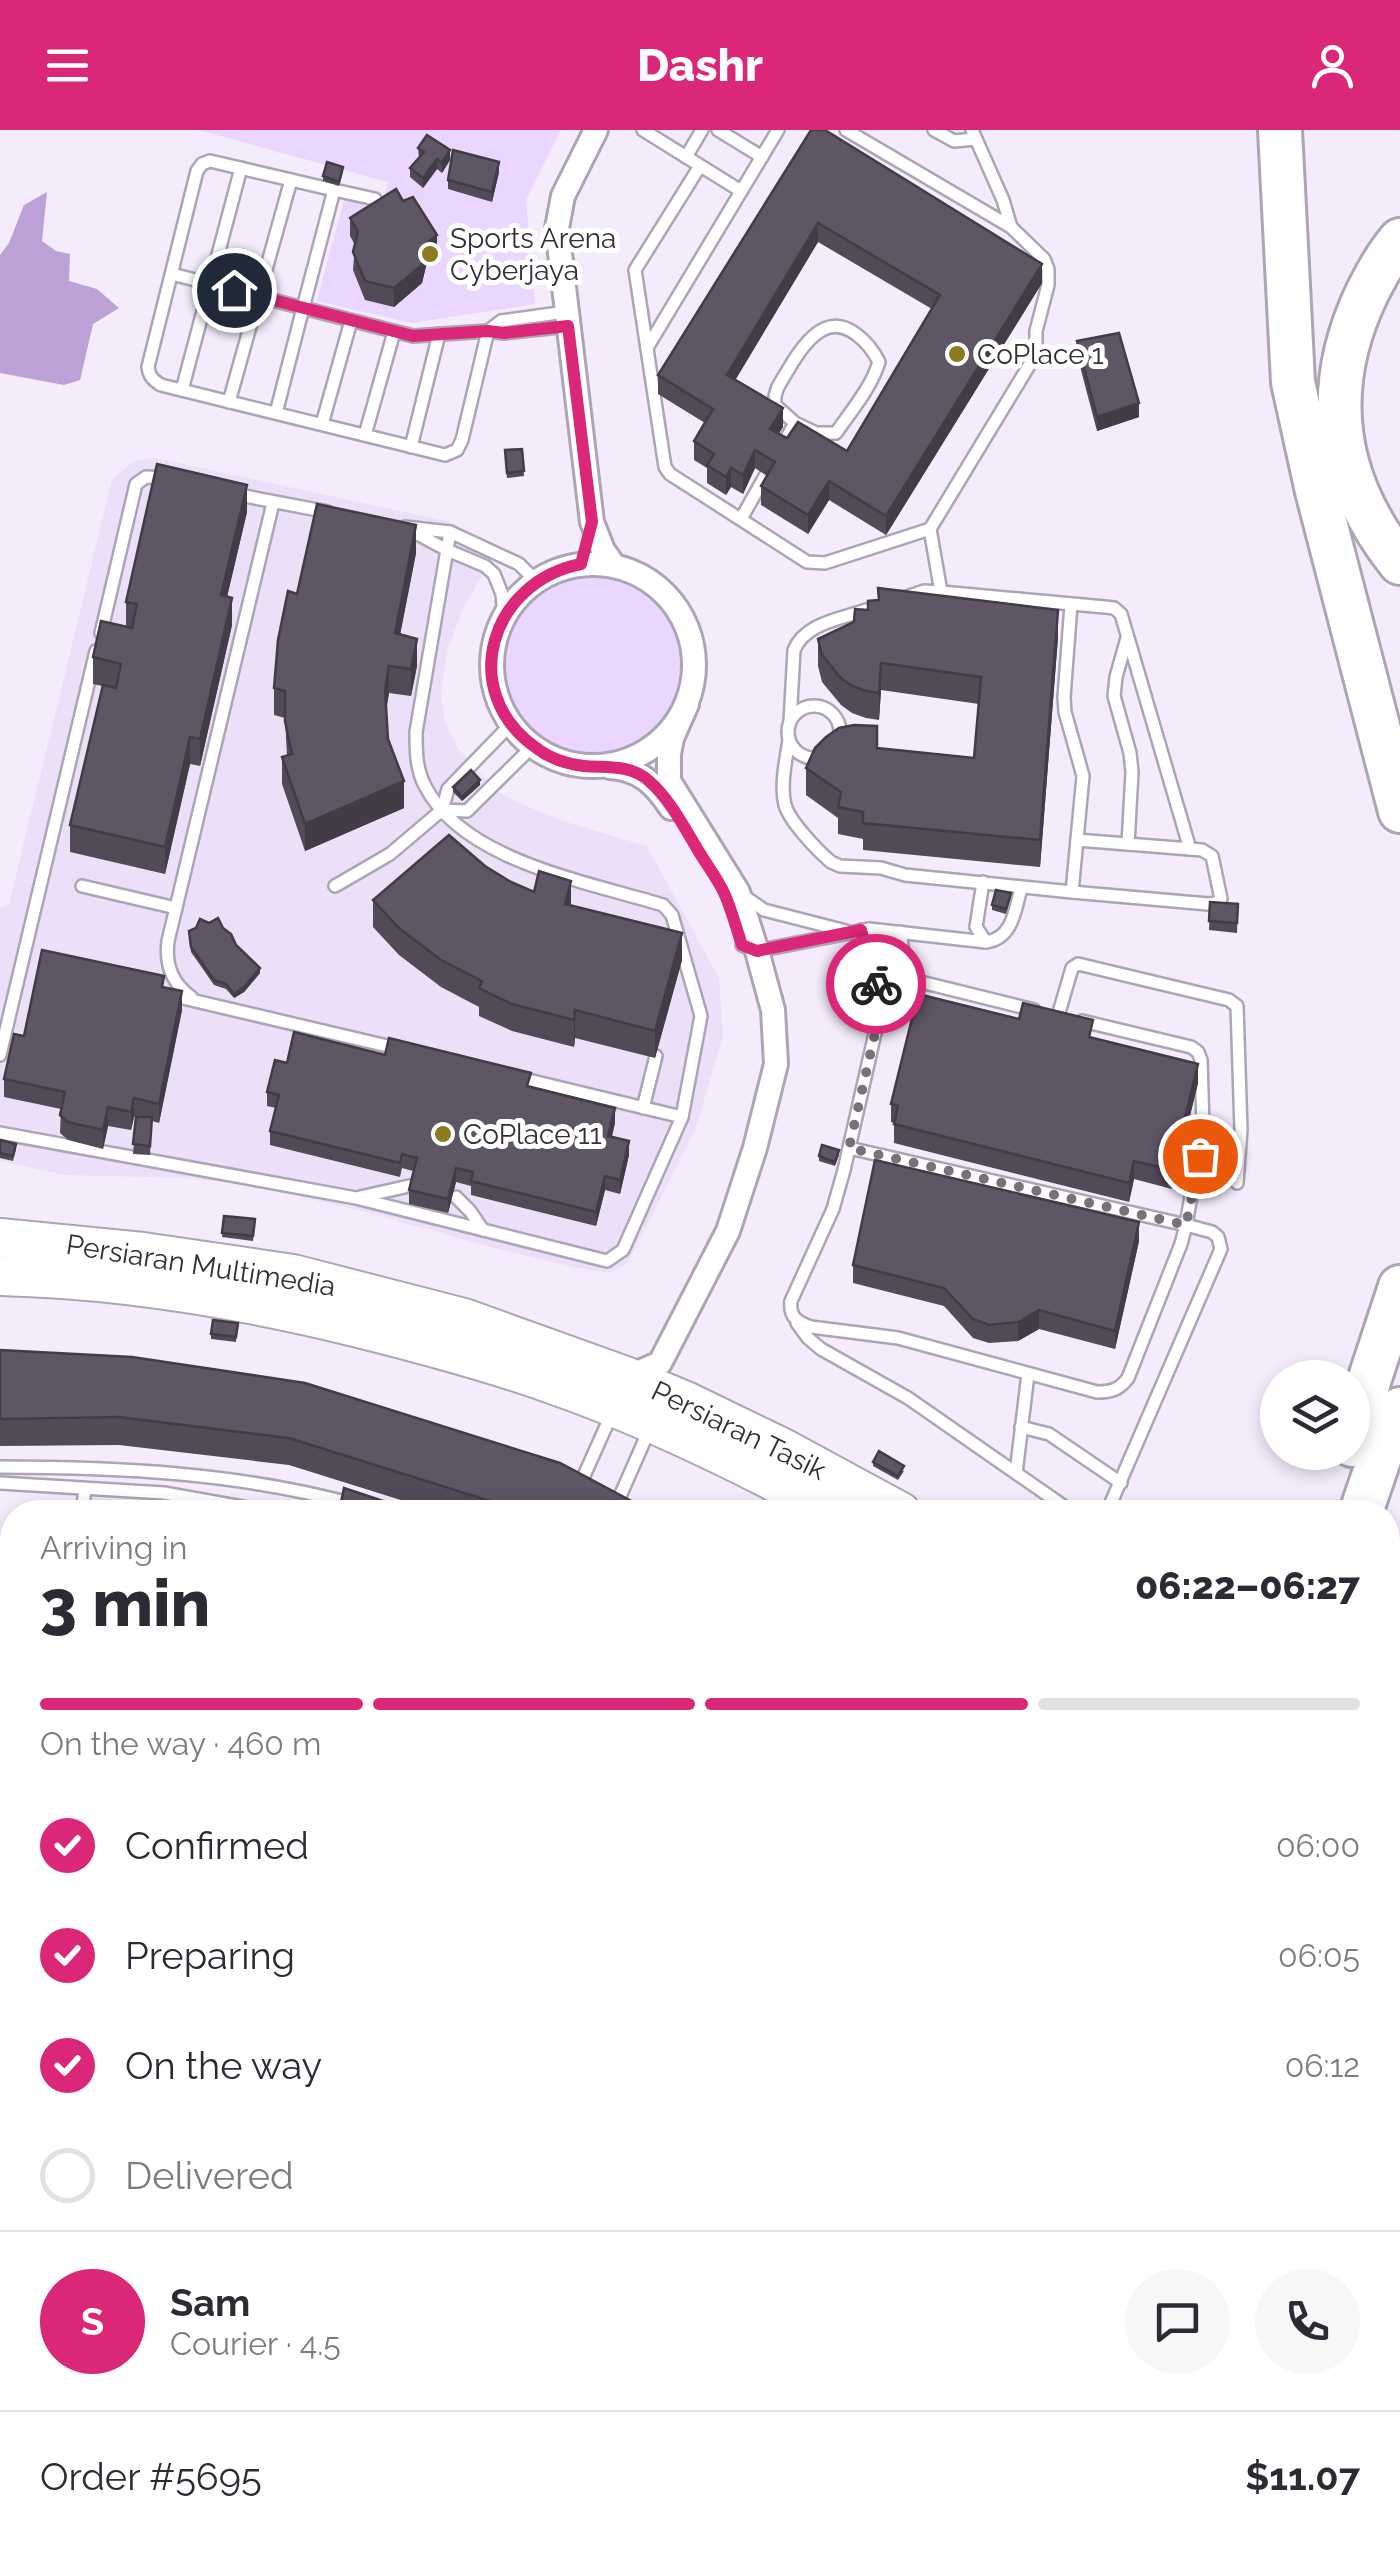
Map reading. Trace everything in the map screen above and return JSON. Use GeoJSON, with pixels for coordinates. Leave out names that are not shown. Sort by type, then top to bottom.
{"type":"FeatureCollection","features":[{"type":"Feature","properties":{"kind":"highway"},"geometry":{"type":"LineString","coordinates":[[1280,130],[1293,382],[1400,811]]}},
{"type":"Feature","properties":{"kind":"highway"},"geometry":{"type":"LineString","coordinates":[[1400,240],[1358,312],[1340,374],[1343,447],[1358,496],[1382,541],[1400,563]]}},
{"type":"Feature","properties":{"kind":"highway"},"geometry":{"type":"LineString","coordinates":[[1362,1500],[1372,1436],[1370,1378],[1400,1286]]}},
{"type":"Feature","properties":{"kind":"highway"},"geometry":{"type":"LineString","coordinates":[[1341,1500],[1372,1436],[1400,1360]]}},
{"type":"Feature","properties":{"kind":"main road","name":"Persiaran Multimedia"},"geometry":{"type":"LineString","coordinates":[[0,1238],[143,1252],[293,1274],[464,1318],[644,1393]]}},
{"type":"Feature","properties":{"kind":"main road","name":"Persiaran Multimedia"},"geometry":{"type":"LineString","coordinates":[[0,1276],[112,1283],[210,1297],[299,1314],[480,1360],[552,1384],[644,1393]]}},
{"type":"Feature","properties":{"kind":"main road","name":"Persiaran Tasik"},"geometry":{"type":"LineString","coordinates":[[644,1393],[716,1452],[808,1500]]}},
{"type":"Feature","properties":{"kind":"main road","name":"Persiaran Tasik"},"geometry":{"type":"LineString","coordinates":[[644,1393],[783,1448],[879,1500]]}},
{"type":"Feature","properties":{"kind":"street"},"geometry":{"type":"LineString","coordinates":[[596,130],[563,196],[557,228],[592,522],[614,566]]}},
{"type":"Feature","properties":{"kind":"street"},"geometry":{"type":"LineString","coordinates":[[581,564],[592,522]]}},
{"type":"Feature","properties":{"kind":"street"},"geometry":{"type":"LineString","coordinates":[[644,1393],[728,1231],[755,1148],[762,1116],[763,1064],[750,948],[738,892],[669,780],[668,754],[688,704],[695,672],[692,640],[679,611],[658,586],[614,566],[581,564],[536,581],[512,603],[496,634],[492,672],[495,690],[511,724],[544,754],[569,764],[633,771],[646,777],[660,791],[724,892],[750,948]]}},
{"type":"Feature","properties":{"kind":"street"},"geometry":{"type":"LineString","coordinates":[[596,766],[644,753],[670,732],[688,704]]}},
{"type":"Feature","properties":{"kind":"lane"},"geometry":{"type":"LineString","coordinates":[[643,130],[741,191]]}},
{"type":"Feature","properties":{"kind":"lane"},"geometry":{"type":"LineString","coordinates":[[686,157],[702,130]]}},
{"type":"Feature","properties":{"kind":"lane"},"geometry":{"type":"LineString","coordinates":[[718,130],[762,157]]}},
{"type":"Feature","properties":{"kind":"lane"},"geometry":{"type":"LineString","coordinates":[[647,348],[778,130]]}},
{"type":"Feature","properties":{"kind":"lane"},"geometry":{"type":"LineString","coordinates":[[700,166],[636,270],[666,468],[807,562],[825,564],[930,529],[1036,354],[1036,330],[1048,285],[1044,259],[1011,227],[846,130]]}},
{"type":"Feature","properties":{"kind":"lane"},"geometry":{"type":"LineString","coordinates":[[934,130],[954,141],[973,134],[1011,227]]}},
{"type":"Feature","properties":{"kind":"lane"},"geometry":{"type":"LineString","coordinates":[[375,199],[210,161],[202,164],[197,171],[149,374],[160,385],[445,455],[457,450],[462,440],[488,331]]}},
{"type":"Feature","properties":{"kind":"lane"},"geometry":{"type":"LineString","coordinates":[[182,390],[240,168]]}},
{"type":"Feature","properties":{"kind":"lane"},"geometry":{"type":"LineString","coordinates":[[229,402],[290,180]]}},
{"type":"Feature","properties":{"kind":"lane"},"geometry":{"type":"LineString","coordinates":[[276,413],[334,190]]}},
{"type":"Feature","properties":{"kind":"lane"},"geometry":{"type":"LineString","coordinates":[[172,274],[413,336],[504,333],[567,319]]}},
{"type":"Feature","properties":{"kind":"lane"},"geometry":{"type":"LineString","coordinates":[[322,424],[351,321]]}},
{"type":"Feature","properties":{"kind":"lane"},"geometry":{"type":"LineString","coordinates":[[826,327],[858,334],[872,348],[878,362],[876,372],[836,433],[816,433],[795,423],[775,405],[774,394],[794,360],[826,327]]}},
{"type":"Feature","properties":{"kind":"lane"},"geometry":{"type":"LineString","coordinates":[[366,435],[394,332]]}},
{"type":"Feature","properties":{"kind":"lane"},"geometry":{"type":"LineString","coordinates":[[411,447],[439,334]]}},
{"type":"Feature","properties":{"kind":"lane"},"geometry":{"type":"LineString","coordinates":[[741,519],[795,423]]}},
{"type":"Feature","properties":{"kind":"lane"},"geometry":{"type":"LineString","coordinates":[[0,1056],[136,484],[146,477],[158,476],[178,481]]}},
{"type":"Feature","properties":{"kind":"lane"},"geometry":{"type":"LineString","coordinates":[[216,490],[339,514]]}},
{"type":"Feature","properties":{"kind":"lane"},"geometry":{"type":"LineString","coordinates":[[197,1001],[174,981],[168,963],[168,940],[272,503]]}},
{"type":"Feature","properties":{"kind":"lane"},"geometry":{"type":"LineString","coordinates":[[390,524],[450,532],[519,564],[536,581]]}},
{"type":"Feature","properties":{"kind":"lane"},"geometry":{"type":"LineString","coordinates":[[406,528],[494,574],[502,594],[504,617]]}},
{"type":"Feature","properties":{"kind":"lane"},"geometry":{"type":"LineString","coordinates":[[930,529],[942,592]]}},
{"type":"Feature","properties":{"kind":"lane"},"geometry":{"type":"LineString","coordinates":[[0,1133],[356,1198],[607,1261],[623,1250],[682,1117],[701,1016],[672,916],[663,905],[525,864],[489,848],[460,828],[426,787],[416,754],[416,732],[450,532]]}},
{"type":"Feature","properties":{"kind":"lane"},"geometry":{"type":"LineString","coordinates":[[895,600],[924,591],[1114,608],[1128,634],[1190,849]]}},
{"type":"Feature","properties":{"kind":"lane"},"geometry":{"type":"LineString","coordinates":[[1071,604],[1065,712],[1083,776],[1072,892]]}},
{"type":"Feature","properties":{"kind":"lane"},"geometry":{"type":"LineString","coordinates":[[878,606],[813,628],[794,650],[783,792],[789,815],[830,862],[840,866],[1021,888],[1208,904],[1220,899],[1212,856],[1202,850],[1077,840]]}},
{"type":"Feature","properties":{"kind":"lane"},"geometry":{"type":"LineString","coordinates":[[1128,634],[1114,696],[1132,772],[1128,844]]}},
{"type":"Feature","properties":{"kind":"lane"},"geometry":{"type":"LineString","coordinates":[[789,740],[798,753],[822,757],[835,748],[840,733],[830,712],[815,706],[800,710],[790,722]]}},
{"type":"Feature","properties":{"kind":"lane"},"geometry":{"type":"LineString","coordinates":[[335,886],[390,854],[442,810],[448,789],[511,724]]}},
{"type":"Feature","properties":{"kind":"lane"},"geometry":{"type":"LineString","coordinates":[[442,810],[467,811],[533,746]]}},
{"type":"Feature","properties":{"kind":"lane"},"geometry":{"type":"LineString","coordinates":[[983,882],[976,928],[986,942]]}},
{"type":"Feature","properties":{"kind":"lane"},"geometry":{"type":"LineString","coordinates":[[82,886],[176,908]]}},
{"type":"Feature","properties":{"kind":"lane"},"geometry":{"type":"LineString","coordinates":[[750,948],[855,931],[986,942],[1004,935],[1010,926],[1021,888]]}},
{"type":"Feature","properties":{"kind":"lane"},"geometry":{"type":"LineString","coordinates":[[738,892],[764,910],[855,931]]}},
{"type":"Feature","properties":{"kind":"lane"},"geometry":{"type":"LineString","coordinates":[[855,931],[880,1006],[833,1209],[791,1301],[790,1312],[821,1349],[908,1398],[1055,1500]]}},
{"type":"Feature","properties":{"kind":"lane"},"geometry":{"type":"LineString","coordinates":[[798,1321],[811,1327],[898,1338],[1108,1392],[1121,1388],[1128,1378],[1182,1244],[1204,1126],[1198,1052],[917,981],[906,966],[900,932]]}},
{"type":"Feature","properties":{"kind":"lane"},"geometry":{"type":"LineString","coordinates":[[1058,1016],[1072,968],[1078,964],[1230,1000],[1237,1006],[1241,1130],[1237,1183]]}},
{"type":"Feature","properties":{"kind":"lane"},"geometry":{"type":"LineString","coordinates":[[161,993],[417,1053]]}},
{"type":"Feature","properties":{"kind":"lane"},"geometry":{"type":"LineString","coordinates":[[643,1108],[656,1056]]}},
{"type":"Feature","properties":{"kind":"lane"},"geometry":{"type":"LineString","coordinates":[[511,1076],[682,1117]]}},
{"type":"Feature","properties":{"kind":"lane"},"geometry":{"type":"LineString","coordinates":[[849,1148],[1186,1225],[1212,1232],[1221,1242],[1222,1249],[1113,1500]]}},
{"type":"Feature","properties":{"kind":"lane"},"geometry":{"type":"LineString","coordinates":[[356,1198],[409,1186]]}},
{"type":"Feature","properties":{"kind":"lane"},"geometry":{"type":"LineString","coordinates":[[456,1198],[483,1230]]}},
{"type":"Feature","properties":{"kind":"lane"},"geometry":{"type":"LineString","coordinates":[[1016,1473],[1028,1374]]}},
{"type":"Feature","properties":{"kind":"lane"},"geometry":{"type":"LineString","coordinates":[[580,1488],[644,1393]]}},
{"type":"Feature","properties":{"kind":"lane"},"geometry":{"type":"LineString","coordinates":[[618,1500],[644,1393]]}},
{"type":"Feature","properties":{"kind":"lane"},"geometry":{"type":"LineString","coordinates":[[1022,1427],[1049,1434],[1121,1483]]}},
{"type":"Feature","properties":{"kind":"lane"},"geometry":{"type":"LineString","coordinates":[[0,1466],[179,1473],[336,1500]]}},
{"type":"Feature","properties":{"kind":"lane"},"geometry":{"type":"LineString","coordinates":[[0,1484],[164,1493],[204,1500]]}},
{"type":"Feature","properties":{"kind":"lane"},"geometry":{"type":"LineString","coordinates":[[84,1500],[85,1490]]}},
{"type":"Feature","properties":{"kind":"shaded area","name":"Sports Arena Cyberjaya"},"geometry":{"type":"Polygon","coordinates":[[[199,130],[561,130],[526,200],[535,304],[412,323],[317,301],[344,200],[381,207],[388,182],[199,130]]]}},
{"type":"Feature","properties":{"kind":"shaded area"},"geometry":{"type":"Polygon","coordinates":[[[47,192],[42,241],[56,251],[70,254],[69,281],[97,289],[119,308],[93,324],[80,380],[64,385],[0,373],[0,255],[24,205],[47,192]]]}},
{"type":"Feature","properties":{"kind":"shaded area"},"geometry":{"type":"Polygon","coordinates":[[[156,458],[446,521],[500,547],[463,608],[448,648],[441,692],[444,719],[457,747],[495,790],[519,803],[563,821],[647,846],[719,978],[723,1035],[695,1131],[627,1264],[608,1273],[578,1268],[249,1185],[186,1178],[64,1175],[0,1161],[0,907],[9,904],[112,480],[134,461],[156,458]]]}},
{"type":"Feature","properties":{"kind":"shaded area"},"geometry":{"type":"Polygon","coordinates":[[[592,578],[626,585],[654,604],[673,632],[680,666],[673,700],[654,728],[626,747],[592,754],[558,747],[530,728],[511,700],[504,666],[511,632],[530,604],[558,585],[592,578]]]}},
{"type":"Feature","properties":{"kind":"building","name":"CoPlace 1"},"geometry":{"type":"Polygon","coordinates":[[[811,130],[825,130],[1042,264],[886,516],[829,481],[808,515],[761,486],[775,462],[755,450],[743,475],[731,468],[726,477],[707,465],[714,454],[694,441],[713,409],[658,375],[811,130]],[[818,223],[727,375],[783,408],[770,429],[787,438],[798,422],[847,451],[940,295],[818,223]]]}},
{"type":"Feature","properties":{"kind":"building"},"geometry":{"type":"Polygon","coordinates":[[[427,135],[450,150],[442,163],[437,159],[423,178],[410,168],[424,152],[418,148],[427,135]]]}},
{"type":"Feature","properties":{"kind":"building"},"geometry":{"type":"Polygon","coordinates":[[[453,150],[499,162],[492,192],[448,180],[453,150]]]}},
{"type":"Feature","properties":{"kind":"building"},"geometry":{"type":"Polygon","coordinates":[[[327,162],[343,167],[339,182],[323,176],[327,162]]]}},
{"type":"Feature","properties":{"kind":"building"},"geometry":{"type":"Polygon","coordinates":[[[396,189],[403,201],[413,197],[437,235],[427,243],[422,265],[394,288],[365,281],[353,252],[358,232],[350,218],[396,189]]]}},
{"type":"Feature","properties":{"kind":"building"},"geometry":{"type":"Polygon","coordinates":[[[1119,333],[1139,403],[1097,417],[1077,341],[1119,333]]]}},
{"type":"Feature","properties":{"kind":"building"},"geometry":{"type":"Polygon","coordinates":[[[522,449],[524,471],[507,473],[505,450],[522,449]]]}},
{"type":"Feature","properties":{"kind":"building"},"geometry":{"type":"Polygon","coordinates":[[[157,464],[247,485],[221,595],[232,598],[200,739],[190,737],[165,847],[70,825],[103,685],[116,688],[121,664],[93,657],[101,621],[132,628],[137,604],[126,602],[157,464]]]}},
{"type":"Feature","properties":{"kind":"building"},"geometry":{"type":"Polygon","coordinates":[[[317,504],[416,525],[395,633],[417,639],[411,669],[389,666],[385,690],[388,739],[404,781],[305,824],[282,757],[292,754],[285,721],[285,691],[274,688],[288,591],[297,594],[317,504]]]}},
{"type":"Feature","properties":{"kind":"building"},"geometry":{"type":"Polygon","coordinates":[[[878,588],[1058,610],[1040,840],[863,823],[863,812],[838,807],[841,792],[806,768],[815,748],[826,737],[839,728],[854,725],[877,726],[877,748],[974,758],[981,677],[881,663],[879,693],[852,686],[822,655],[818,639],[854,622],[855,609],[868,610],[868,601],[879,600],[878,588]]]}},
{"type":"Feature","properties":{"kind":"building"},"geometry":{"type":"Polygon","coordinates":[[[471,770],[480,780],[462,797],[453,787],[471,770]]]}},
{"type":"Feature","properties":{"kind":"building"},"geometry":{"type":"Polygon","coordinates":[[[449,835],[485,866],[534,892],[539,871],[571,881],[565,904],[682,933],[655,1031],[575,1010],[574,1020],[512,1004],[479,988],[482,981],[441,960],[399,928],[373,900],[449,835]]]}},
{"type":"Feature","properties":{"kind":"building"},"geometry":{"type":"Polygon","coordinates":[[[996,890],[1011,893],[1006,909],[992,905],[996,890]]]}},
{"type":"Feature","properties":{"kind":"building"},"geometry":{"type":"Polygon","coordinates":[[[1210,902],[1238,904],[1237,923],[1209,921],[1210,902]]]}},
{"type":"Feature","properties":{"kind":"building"},"geometry":{"type":"Polygon","coordinates":[[[218,918],[236,945],[260,968],[234,994],[226,984],[214,980],[191,947],[189,931],[196,928],[200,919],[209,923],[218,918]]]}},
{"type":"Feature","properties":{"kind":"building"},"geometry":{"type":"Polygon","coordinates":[[[42,950],[164,976],[162,987],[182,991],[159,1104],[134,1098],[131,1112],[108,1107],[103,1130],[68,1122],[60,1115],[65,1092],[4,1079],[14,1034],[24,1036],[42,950]]]}},
{"type":"Feature","properties":{"kind":"building"},"geometry":{"type":"Polygon","coordinates":[[[899,965],[909,976],[898,986],[889,977],[899,965]]]}},
{"type":"Feature","properties":{"kind":"building"},"geometry":{"type":"Polygon","coordinates":[[[918,994],[1019,1019],[1023,1003],[1093,1020],[1089,1037],[1198,1064],[1172,1170],[1134,1161],[1129,1183],[894,1124],[898,1106],[891,1104],[918,994]]]}},
{"type":"Feature","properties":{"kind":"building","name":"CoPlace 11"},"geometry":{"type":"Polygon","coordinates":[[[294,1032],[385,1055],[389,1038],[531,1073],[527,1086],[615,1108],[608,1136],[629,1141],[620,1180],[605,1176],[596,1212],[471,1181],[473,1172],[456,1168],[448,1199],[409,1190],[417,1158],[402,1154],[400,1163],[270,1131],[279,1095],[267,1092],[275,1060],[287,1063],[294,1032]]]}},
{"type":"Feature","properties":{"kind":"building"},"geometry":{"type":"Polygon","coordinates":[[[136,1117],[152,1117],[150,1146],[133,1144],[136,1117]]]}},
{"type":"Feature","properties":{"kind":"building"},"geometry":{"type":"Polygon","coordinates":[[[0,1140],[16,1144],[13,1156],[0,1153],[0,1140]]]}},
{"type":"Feature","properties":{"kind":"building"},"geometry":{"type":"Polygon","coordinates":[[[822,1145],[839,1150],[835,1162],[819,1156],[822,1145]]]}},
{"type":"Feature","properties":{"kind":"building"},"geometry":{"type":"Polygon","coordinates":[[[875,1160],[1139,1222],[1115,1331],[1039,1310],[1018,1322],[989,1325],[973,1319],[944,1288],[853,1265],[875,1160]]]}},
{"type":"Feature","properties":{"kind":"building"},"geometry":{"type":"Polygon","coordinates":[[[224,1216],[255,1219],[253,1236],[222,1233],[224,1216]]]}},
{"type":"Feature","properties":{"kind":"building"},"geometry":{"type":"Polygon","coordinates":[[[213,1320],[238,1323],[236,1337],[211,1334],[213,1320]]]}},
{"type":"Feature","properties":{"kind":"building"},"geometry":{"type":"Polygon","coordinates":[[[0,1350],[132,1357],[305,1383],[560,1463],[629,1500],[487,1500],[289,1438],[119,1417],[0,1419],[0,1350]]]}},
{"type":"Feature","properties":{"kind":"building"},"geometry":{"type":"Polygon","coordinates":[[[879,1451],[904,1466],[898,1476],[873,1462],[879,1451]]]}},
{"type":"Feature","properties":{"kind":"building"},"geometry":{"type":"Polygon","coordinates":[[[344,1488],[380,1500],[342,1500],[344,1488]]]}},
{"type":"Feature","properties":{"kind":"way so far"},"geometry":{"type":"LineString","coordinates":[[876,984],[878,1020],[849,1148],[1186,1225],[1200,1156]]}},
{"type":"Feature","properties":{"kind":"place","name":"Sports Arena Cyberjaya"},"geometry":{"type":"Point","coordinates":[430,254]}},
{"type":"Feature","properties":{"kind":"place","name":"CoPlace 1"},"geometry":{"type":"Point","coordinates":[957,354]}},
{"type":"Feature","properties":{"kind":"place","name":"CoPlace 11"},"geometry":{"type":"Point","coordinates":[443,1134]}},
{"type":"Feature","properties":{"kind":"route"},"geometry":{"type":"LineString","coordinates":[[234,290],[413,336],[568,326],[592,522],[590,536],[581,564],[536,581],[512,603],[504,617],[492,653],[495,690],[502,708],[521,736],[544,754],[569,764],[622,768],[646,777],[660,791],[724,892],[742,945],[757,951],[861,930],[876,984]]}}]}
